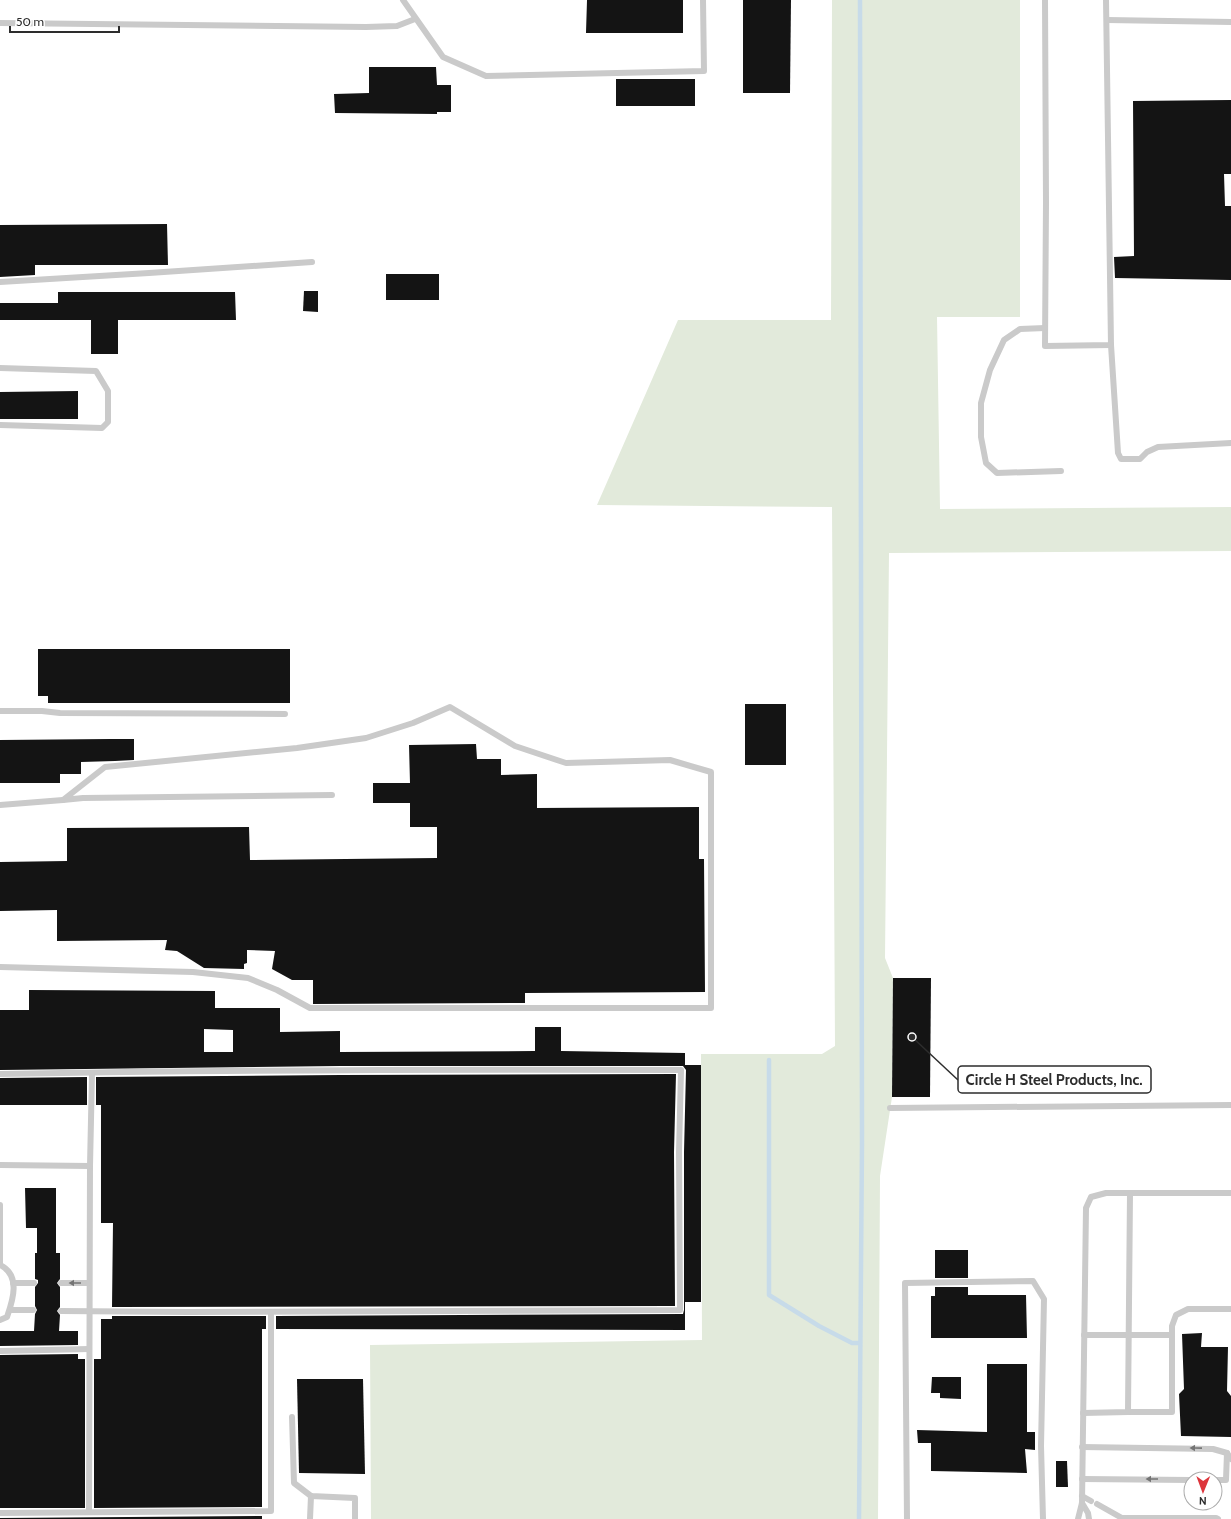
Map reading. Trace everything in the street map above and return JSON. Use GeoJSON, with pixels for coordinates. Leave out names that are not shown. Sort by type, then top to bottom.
{"type":"FeatureCollection","features":[{"type":"Feature","properties":{"kind":"lane"},"geometry":{"type":"LineString","coordinates":[[403,0],[443,57],[486,76],[704,71],[703,0]]}},
{"type":"Feature","properties":{"kind":"lane"},"geometry":{"type":"LineString","coordinates":[[1045,0],[1045,346],[1110,345]]}},
{"type":"Feature","properties":{"kind":"lane"},"geometry":{"type":"LineString","coordinates":[[1106,0],[1110,345],[1118,453],[1121,459],[1140,459],[1147,452],[1158,447],[1231,443]]}},
{"type":"Feature","properties":{"kind":"lane"},"geometry":{"type":"LineString","coordinates":[[0,23],[366,27],[397,26],[416,19]]}},
{"type":"Feature","properties":{"kind":"lane"},"geometry":{"type":"LineString","coordinates":[[1106,20],[1231,22]]}},
{"type":"Feature","properties":{"kind":"lane"},"geometry":{"type":"LineString","coordinates":[[0,282],[149,274],[312,262]]}},
{"type":"Feature","properties":{"kind":"lane"},"geometry":{"type":"LineString","coordinates":[[1045,328],[1020,329],[1004,340],[990,370],[981,403],[981,437],[986,463],[997,473],[1061,471]]}},
{"type":"Feature","properties":{"kind":"lane"},"geometry":{"type":"LineString","coordinates":[[0,368],[96,371],[108,391],[108,422],[102,428],[0,425]]}},
{"type":"Feature","properties":{"kind":"lane"},"geometry":{"type":"LineString","coordinates":[[0,967],[193,972],[248,978],[278,990],[310,1008],[711,1008],[711,772],[670,760],[566,763],[515,746],[450,707],[413,724],[366,738],[297,748],[105,767],[63,800]]}},
{"type":"Feature","properties":{"kind":"lane"},"geometry":{"type":"LineString","coordinates":[[0,711],[42,711],[60,713],[285,714]]}},
{"type":"Feature","properties":{"kind":"lane"},"geometry":{"type":"LineString","coordinates":[[0,805],[83,798],[332,794]]}},
{"type":"Feature","properties":{"kind":"lane"},"geometry":{"type":"LineString","coordinates":[[0,1074],[469,1070],[681,1070],[679,1152],[680,1310],[271,1312],[61,1311]]}},
{"type":"Feature","properties":{"kind":"lane"},"geometry":{"type":"LineString","coordinates":[[90,1512],[89,1311],[92,1073]]}},
{"type":"Feature","properties":{"kind":"lane"},"geometry":{"type":"LineString","coordinates":[[890,1108],[1231,1105]]}},
{"type":"Feature","properties":{"kind":"lane"},"geometry":{"type":"LineString","coordinates":[[0,1165],[90,1166]]}},
{"type":"Feature","properties":{"kind":"lane"},"geometry":{"type":"LineString","coordinates":[[1078,1519],[1082,1503],[1086,1208],[1091,1197],[1106,1193],[1231,1193]]}},
{"type":"Feature","properties":{"kind":"lane"},"geometry":{"type":"LineString","coordinates":[[1128,1412],[1130,1193]]}},
{"type":"Feature","properties":{"kind":"lane"},"geometry":{"type":"LineString","coordinates":[[0,1205],[0,1265],[7,1268],[12,1277],[14,1299],[7,1317],[0,1320]]}},
{"type":"Feature","properties":{"kind":"lane"},"geometry":{"type":"LineString","coordinates":[[907,1519],[905,1283],[1025,1282],[1033,1282],[1044,1298],[1041,1446],[1043,1519]]}},
{"type":"Feature","properties":{"kind":"lane"},"geometry":{"type":"LineString","coordinates":[[13,1283],[34,1283]]}},
{"type":"Feature","properties":{"kind":"lane"},"geometry":{"type":"LineString","coordinates":[[61,1283],[90,1283]]}},
{"type":"Feature","properties":{"kind":"lane"},"geometry":{"type":"LineString","coordinates":[[1083,1413],[1172,1412],[1172,1326],[1176,1315],[1188,1309],[1231,1309]]}},
{"type":"Feature","properties":{"kind":"lane"},"geometry":{"type":"LineString","coordinates":[[10,1310],[33,1310]]}},
{"type":"Feature","properties":{"kind":"lane"},"geometry":{"type":"LineString","coordinates":[[0,1513],[271,1511],[271,1312]]}},
{"type":"Feature","properties":{"kind":"lane"},"geometry":{"type":"LineString","coordinates":[[1084,1335],[1172,1335]]}},
{"type":"Feature","properties":{"kind":"lane"},"geometry":{"type":"LineString","coordinates":[[0,1351],[89,1349]]}},
{"type":"Feature","properties":{"kind":"lane"},"geometry":{"type":"LineString","coordinates":[[292,1417],[294,1483],[311,1496],[355,1498],[355,1519]]}},
{"type":"Feature","properties":{"kind":"lane"},"geometry":{"type":"LineString","coordinates":[[1082,1447],[1213,1449],[1227,1453],[1231,1459]]}},
{"type":"Feature","properties":{"kind":"lane"},"geometry":{"type":"LineString","coordinates":[[1223,1480],[1226,1480],[1227,1453]]}},
{"type":"Feature","properties":{"kind":"lane"},"geometry":{"type":"LineString","coordinates":[[1082,1479],[1183,1480]]}},
{"type":"Feature","properties":{"kind":"lane"},"geometry":{"type":"LineString","coordinates":[[310,1519],[311,1496]]}},
{"type":"Feature","properties":{"kind":"lane"},"geometry":{"type":"LineString","coordinates":[[1082,1496],[1122,1518],[1217,1518]]}},
{"type":"Feature","properties":{"kind":"lane"},"geometry":{"type":"LineString","coordinates":[[1082,1503],[1088,1513],[1089,1519]]}},
{"type":"Feature","properties":{"kind":"green space"},"geometry":{"type":"Polygon","coordinates":[[[832,0],[1020,0],[1020,317],[937,317],[940,509],[1231,507],[1231,551],[889,553],[885,958],[893,978],[892,1097],[880,1176],[878,1519],[371,1519],[370,1345],[702,1340],[701,1054],[822,1054],[835,1046],[832,507],[597,505],[678,320],[831,320],[832,0]]]}},
{"type":"Feature","properties":{"kind":"building"},"geometry":{"type":"Polygon","coordinates":[[[587,0],[683,0],[683,33],[586,33],[587,0]]]}},
{"type":"Feature","properties":{"kind":"building"},"geometry":{"type":"Polygon","coordinates":[[[743,0],[791,0],[790,93],[743,93],[743,0]]]}},
{"type":"Feature","properties":{"kind":"building"},"geometry":{"type":"Polygon","coordinates":[[[369,67],[436,67],[437,85],[451,85],[451,112],[437,112],[437,114],[335,113],[334,94],[369,93],[369,67]]]}},
{"type":"Feature","properties":{"kind":"building"},"geometry":{"type":"Polygon","coordinates":[[[616,79],[695,79],[695,106],[616,106],[616,79]]]}},
{"type":"Feature","properties":{"kind":"building"},"geometry":{"type":"Polygon","coordinates":[[[1231,100],[1231,174],[1224,174],[1225,206],[1231,206],[1231,280],[1115,278],[1114,257],[1134,256],[1133,101],[1231,100]]]}},
{"type":"Feature","properties":{"kind":"building"},"geometry":{"type":"Polygon","coordinates":[[[167,224],[168,265],[35,265],[35,275],[0,277],[0,225],[167,224]]]}},
{"type":"Feature","properties":{"kind":"building"},"geometry":{"type":"Polygon","coordinates":[[[386,274],[439,274],[439,300],[386,300],[386,274]]]}},
{"type":"Feature","properties":{"kind":"building"},"geometry":{"type":"Polygon","coordinates":[[[304,291],[318,291],[318,312],[303,311],[304,291]]]}},
{"type":"Feature","properties":{"kind":"building"},"geometry":{"type":"Polygon","coordinates":[[[58,292],[235,292],[236,320],[118,320],[118,354],[91,354],[91,320],[0,320],[0,303],[58,303],[58,292]]]}},
{"type":"Feature","properties":{"kind":"building"},"geometry":{"type":"Polygon","coordinates":[[[78,391],[78,419],[0,419],[0,392],[78,391]]]}},
{"type":"Feature","properties":{"kind":"building"},"geometry":{"type":"Polygon","coordinates":[[[38,649],[290,649],[290,703],[48,703],[48,696],[38,696],[38,649]]]}},
{"type":"Feature","properties":{"kind":"building"},"geometry":{"type":"Polygon","coordinates":[[[745,704],[786,704],[786,765],[745,765],[745,704]]]}},
{"type":"Feature","properties":{"kind":"building"},"geometry":{"type":"Polygon","coordinates":[[[134,739],[134,760],[81,762],[81,774],[60,774],[60,783],[0,783],[0,740],[134,739]]]}},
{"type":"Feature","properties":{"kind":"building"},"geometry":{"type":"Polygon","coordinates":[[[476,744],[477,759],[501,759],[501,775],[537,774],[537,808],[699,807],[699,859],[704,859],[705,992],[525,993],[525,1003],[313,1004],[313,980],[292,980],[272,969],[275,951],[247,950],[247,963],[244,964],[244,969],[204,968],[177,951],[165,950],[167,940],[57,941],[57,910],[0,911],[0,862],[67,861],[67,828],[249,827],[250,860],[437,858],[437,827],[410,827],[410,803],[373,803],[373,783],[410,783],[409,745],[476,744]]]}},
{"type":"Feature","properties":{"kind":"building"},"geometry":{"type":"Polygon","coordinates":[[[893,978],[931,978],[930,1097],[892,1097],[893,978]]]}},
{"type":"Feature","properties":{"kind":"building"},"geometry":{"type":"Polygon","coordinates":[[[29,990],[215,991],[215,1008],[280,1008],[280,1032],[340,1031],[340,1052],[535,1051],[535,1027],[561,1027],[561,1051],[685,1053],[685,1065],[701,1065],[701,1302],[685,1302],[685,1330],[276,1329],[276,1316],[683,1314],[686,1070],[683,1066],[340,1066],[0,1070],[0,1010],[29,1010],[29,990]],[[204,1029],[204,1052],[233,1052],[233,1030],[204,1029]]]}},
{"type":"Feature","properties":{"kind":"building"},"geometry":{"type":"Polygon","coordinates":[[[676,1074],[674,1152],[675,1306],[112,1307],[113,1223],[101,1223],[101,1105],[96,1105],[96,1077],[676,1074]]]}},
{"type":"Feature","properties":{"kind":"building"},"geometry":{"type":"Polygon","coordinates":[[[87,1077],[87,1105],[0,1105],[0,1078],[87,1077]]]}},
{"type":"Feature","properties":{"kind":"building"},"geometry":{"type":"Polygon","coordinates":[[[25,1188],[56,1188],[56,1253],[60,1253],[60,1279],[57,1283],[60,1287],[60,1307],[57,1311],[60,1315],[59,1331],[78,1331],[78,1345],[0,1346],[0,1331],[34,1331],[35,1314],[37,1310],[35,1306],[35,1287],[38,1283],[38,1280],[35,1279],[37,1228],[26,1228],[25,1188]]]}},
{"type":"Feature","properties":{"kind":"building"},"geometry":{"type":"Polygon","coordinates":[[[935,1250],[968,1250],[968,1278],[935,1278],[935,1250]]]}},
{"type":"Feature","properties":{"kind":"building"},"geometry":{"type":"Polygon","coordinates":[[[935,1287],[968,1287],[968,1295],[1026,1295],[1027,1338],[931,1338],[931,1296],[935,1296],[935,1287]]]}},
{"type":"Feature","properties":{"kind":"building"},"geometry":{"type":"Polygon","coordinates":[[[112,1316],[266,1316],[266,1329],[262,1329],[262,1507],[94,1508],[94,1359],[101,1359],[101,1319],[112,1319],[112,1316]]]}},
{"type":"Feature","properties":{"kind":"building"},"geometry":{"type":"Polygon","coordinates":[[[1202,1333],[1201,1347],[1228,1347],[1227,1391],[1231,1396],[1231,1437],[1181,1436],[1179,1394],[1184,1389],[1182,1334],[1202,1333]]]}},
{"type":"Feature","properties":{"kind":"building"},"geometry":{"type":"Polygon","coordinates":[[[78,1354],[78,1359],[85,1359],[85,1508],[0,1508],[0,1355],[78,1354]]]}},
{"type":"Feature","properties":{"kind":"building"},"geometry":{"type":"Polygon","coordinates":[[[987,1364],[1027,1364],[1027,1432],[1035,1432],[1035,1450],[1025,1449],[1027,1473],[931,1471],[931,1443],[918,1443],[917,1430],[987,1432],[987,1364]]]}},
{"type":"Feature","properties":{"kind":"building"},"geometry":{"type":"Polygon","coordinates":[[[932,1377],[961,1377],[961,1399],[940,1398],[940,1393],[931,1393],[932,1377]]]}},
{"type":"Feature","properties":{"kind":"building"},"geometry":{"type":"Polygon","coordinates":[[[297,1379],[363,1379],[365,1474],[299,1473],[297,1379]]]}},
{"type":"Feature","properties":{"kind":"building"},"geometry":{"type":"Polygon","coordinates":[[[1056,1461],[1067,1461],[1068,1487],[1056,1487],[1056,1461]]]}},
{"type":"Feature","properties":{"kind":"building"},"geometry":{"type":"Polygon","coordinates":[[[262,1516],[262,1519],[0,1519],[0,1518],[262,1516]]]}},
{"type":"Feature","properties":{"kind":"waterway"},"geometry":{"type":"LineString","coordinates":[[859,1519],[862,1142],[860,0]]}},
{"type":"Feature","properties":{"kind":"waterway"},"geometry":{"type":"LineString","coordinates":[[769,1060],[769,1295],[819,1326],[852,1343],[860,1343]]}},
{"type":"Feature","properties":{"kind":"place","name":"Circle H Steel Products, Inc."},"geometry":{"type":"Point","coordinates":[912,1037]}}]}
